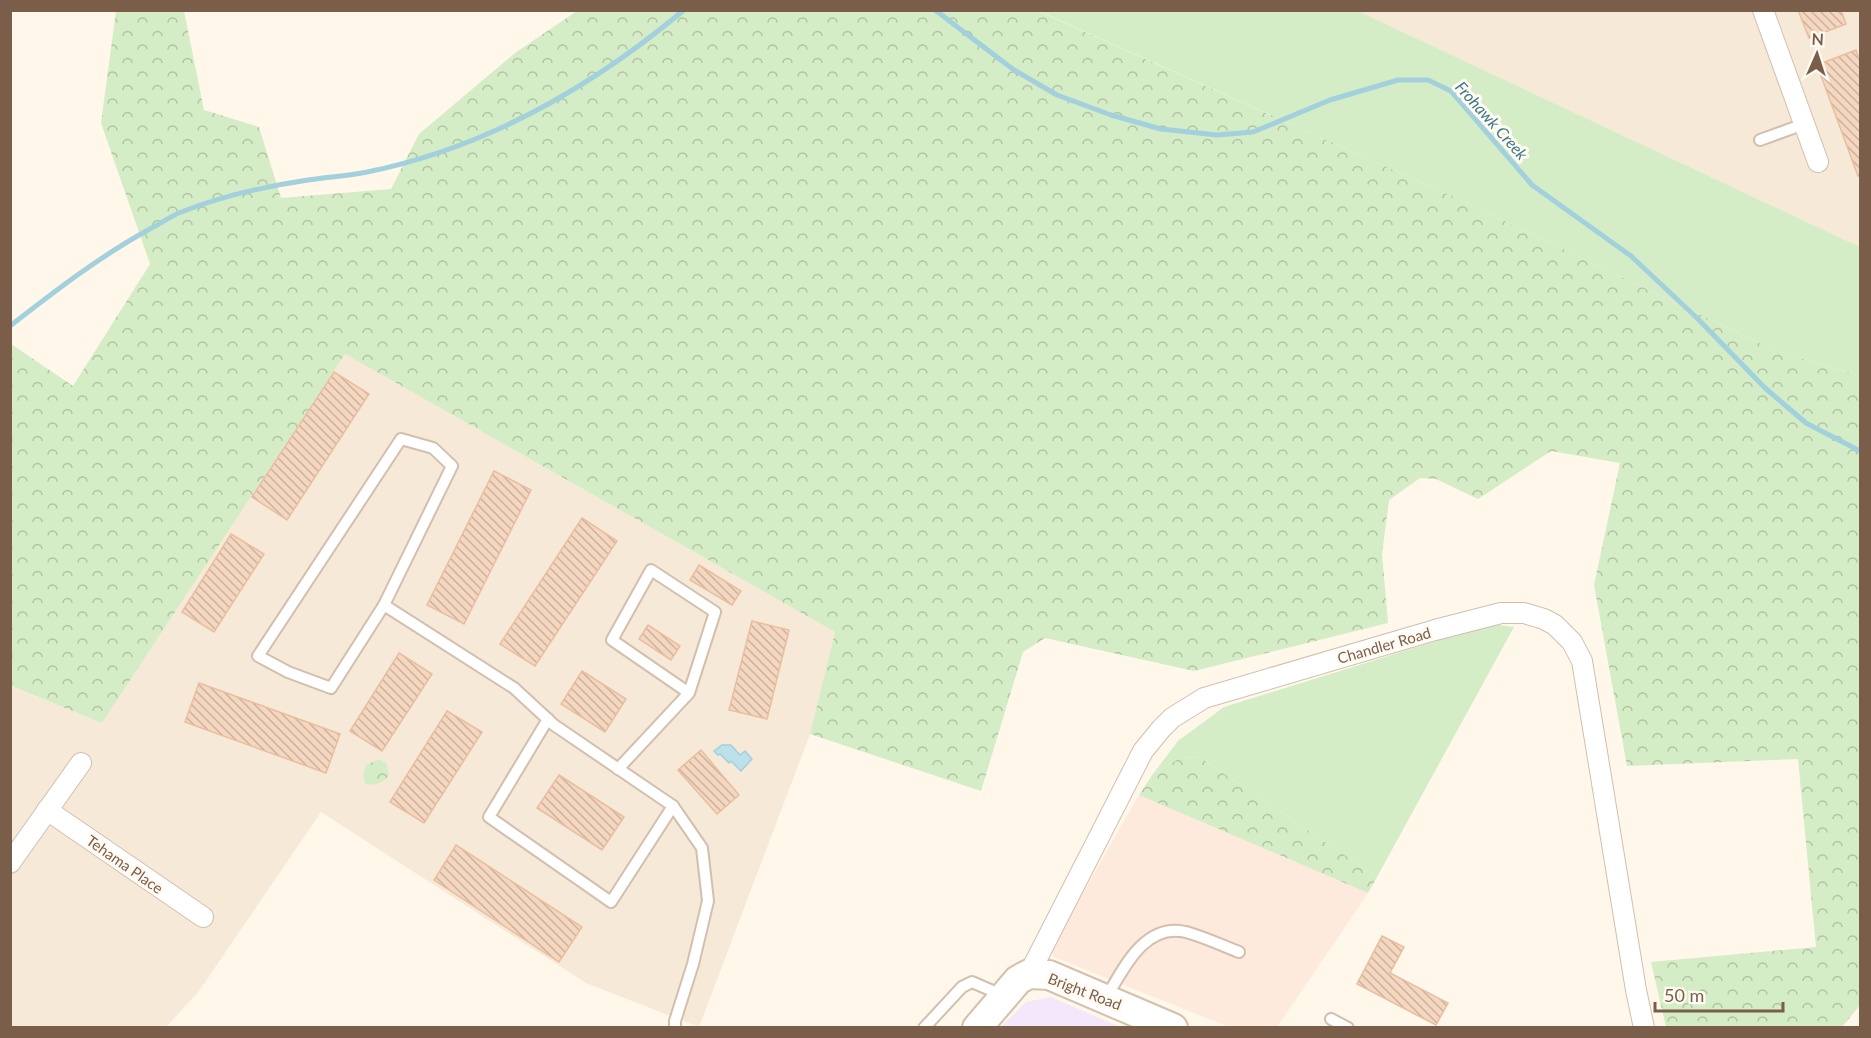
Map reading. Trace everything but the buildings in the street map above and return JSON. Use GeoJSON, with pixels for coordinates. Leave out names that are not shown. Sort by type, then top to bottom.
{"type":"FeatureCollection","features":[{"type":"Feature","properties":{"kind":"street"},"geometry":{"type":"LineString","coordinates":[[1763,10],[1818,162]]}},
{"type":"Feature","properties":{"kind":"street","name":"Chandler Road"},"geometry":{"type":"LineString","coordinates":[[977,1028],[1018,980],[1029,974],[1143,751],[1172,718],[1192,705],[1227,690],[1435,630],[1501,613],[1524,613],[1555,625],[1572,642],[1582,661],[1644,1028]]}},
{"type":"Feature","properties":{"kind":"street"},"geometry":{"type":"LineString","coordinates":[[10,863],[81,763]]}},
{"type":"Feature","properties":{"kind":"street","name":"Tehama Place"},"geometry":{"type":"LineString","coordinates":[[47,810],[203,917]]}},
{"type":"Feature","properties":{"kind":"street","name":"Bright Road"},"geometry":{"type":"LineString","coordinates":[[1029,974],[1049,975],[1173,1028]]}},
{"type":"Feature","properties":{"kind":"lane"},"geometry":{"type":"LineString","coordinates":[[1760,140],[1804,124]]}},
{"type":"Feature","properties":{"kind":"lane"},"geometry":{"type":"LineString","coordinates":[[401,439],[433,448],[453,466],[384,605],[331,688],[288,672],[258,657],[401,439]]}},
{"type":"Feature","properties":{"kind":"lane"},"geometry":{"type":"LineString","coordinates":[[618,770],[689,693],[716,612],[651,570],[612,640],[689,693]]}},
{"type":"Feature","properties":{"kind":"lane"},"geometry":{"type":"LineString","coordinates":[[384,605],[514,687],[554,726],[673,806],[702,848],[708,901],[675,1028]]}},
{"type":"Feature","properties":{"kind":"lane"},"geometry":{"type":"LineString","coordinates":[[548,719],[489,817],[611,902],[673,806]]}},
{"type":"Feature","properties":{"kind":"lane"},"geometry":{"type":"LineString","coordinates":[[1106,999],[1138,948],[1167,932],[1184,932],[1239,952]]}},
{"type":"Feature","properties":{"kind":"lane"},"geometry":{"type":"LineString","coordinates":[[924,1028],[962,987],[972,982],[1004,997]]}},
{"type":"Feature","properties":{"kind":"lane"},"geometry":{"type":"LineString","coordinates":[[1331,1019],[1348,1028]]}},
{"type":"Feature","properties":{"kind":"shaded area"},"geometry":{"type":"Polygon","coordinates":[[[1358,11],[1860,11],[1860,247],[1358,11]]]}},
{"type":"Feature","properties":{"kind":"shaded area"},"geometry":{"type":"Polygon","coordinates":[[[345,354],[835,632],[810,734],[699,1027],[586,983],[321,812],[199,991],[166,1027],[11,1027],[10,686],[102,723],[345,354]]]}},
{"type":"Feature","properties":{"kind":"shaded area"},"geometry":{"type":"Polygon","coordinates":[[[1139,795],[1368,893],[1277,1027],[1229,1027],[1054,957],[1051,949],[1139,795]]]}},
{"type":"Feature","properties":{"kind":"shaded area"},"geometry":{"type":"Polygon","coordinates":[[[1051,997],[1120,1027],[1001,1027],[1026,1002],[1051,997]]]}},
{"type":"Feature","properties":{"kind":"green space"},"geometry":{"type":"Polygon","coordinates":[[[116,11],[184,11],[204,110],[259,127],[281,198],[391,189],[419,134],[515,53],[577,11],[1038,11],[1467,203],[1774,350],[1860,376],[1860,1005],[1842,1027],[1666,1027],[1651,962],[1816,947],[1798,759],[1627,766],[1594,585],[1620,463],[1551,451],[1478,499],[1436,479],[1420,478],[1389,500],[1382,554],[1388,623],[1194,671],[1045,638],[1023,652],[981,791],[810,734],[835,632],[345,354],[102,723],[11,686],[11,344],[73,386],[150,264],[101,123],[116,11]]]}},
{"type":"Feature","properties":{"kind":"green space"},"geometry":{"type":"Polygon","coordinates":[[[1039,11],[1358,11],[1860,247],[1860,376],[1774,350],[1467,203],[1039,11]]]}},
{"type":"Feature","properties":{"kind":"green space"},"geometry":{"type":"Polygon","coordinates":[[[1491,624],[1514,627],[1377,877],[1201,758],[1182,757],[1153,774],[1178,741],[1224,707],[1491,624]]]}},
{"type":"Feature","properties":{"kind":"green space"},"geometry":{"type":"Polygon","coordinates":[[[1182,757],[1201,758],[1377,877],[1368,893],[1139,795],[1153,774],[1182,757]]]}},
{"type":"Feature","properties":{"kind":"green space"},"geometry":{"type":"Polygon","coordinates":[[[379,759],[386,763],[389,775],[379,783],[366,784],[363,777],[366,765],[379,759]]]}},
{"type":"Feature","properties":{"kind":"water"},"geometry":{"type":"Polygon","coordinates":[[[722,745],[731,745],[740,755],[745,751],[752,759],[741,771],[731,761],[729,763],[714,751],[722,745]]]}},
{"type":"Feature","properties":{"kind":"waterway"},"geometry":{"type":"LineString","coordinates":[[10,326],[95,263],[175,215],[245,192],[293,182],[367,172],[453,147],[535,111],[574,89],[649,38],[684,10]]}},
{"type":"Feature","properties":{"kind":"waterway","name":"Frohawk Creek"},"geometry":{"type":"LineString","coordinates":[[935,10],[1014,70],[1057,95],[1111,115],[1161,129],[1217,135],[1253,132],[1330,100],[1398,80],[1428,80],[1451,91],[1532,185],[1631,256],[1698,319],[1765,388],[1806,423],[1860,451]]}}]}
